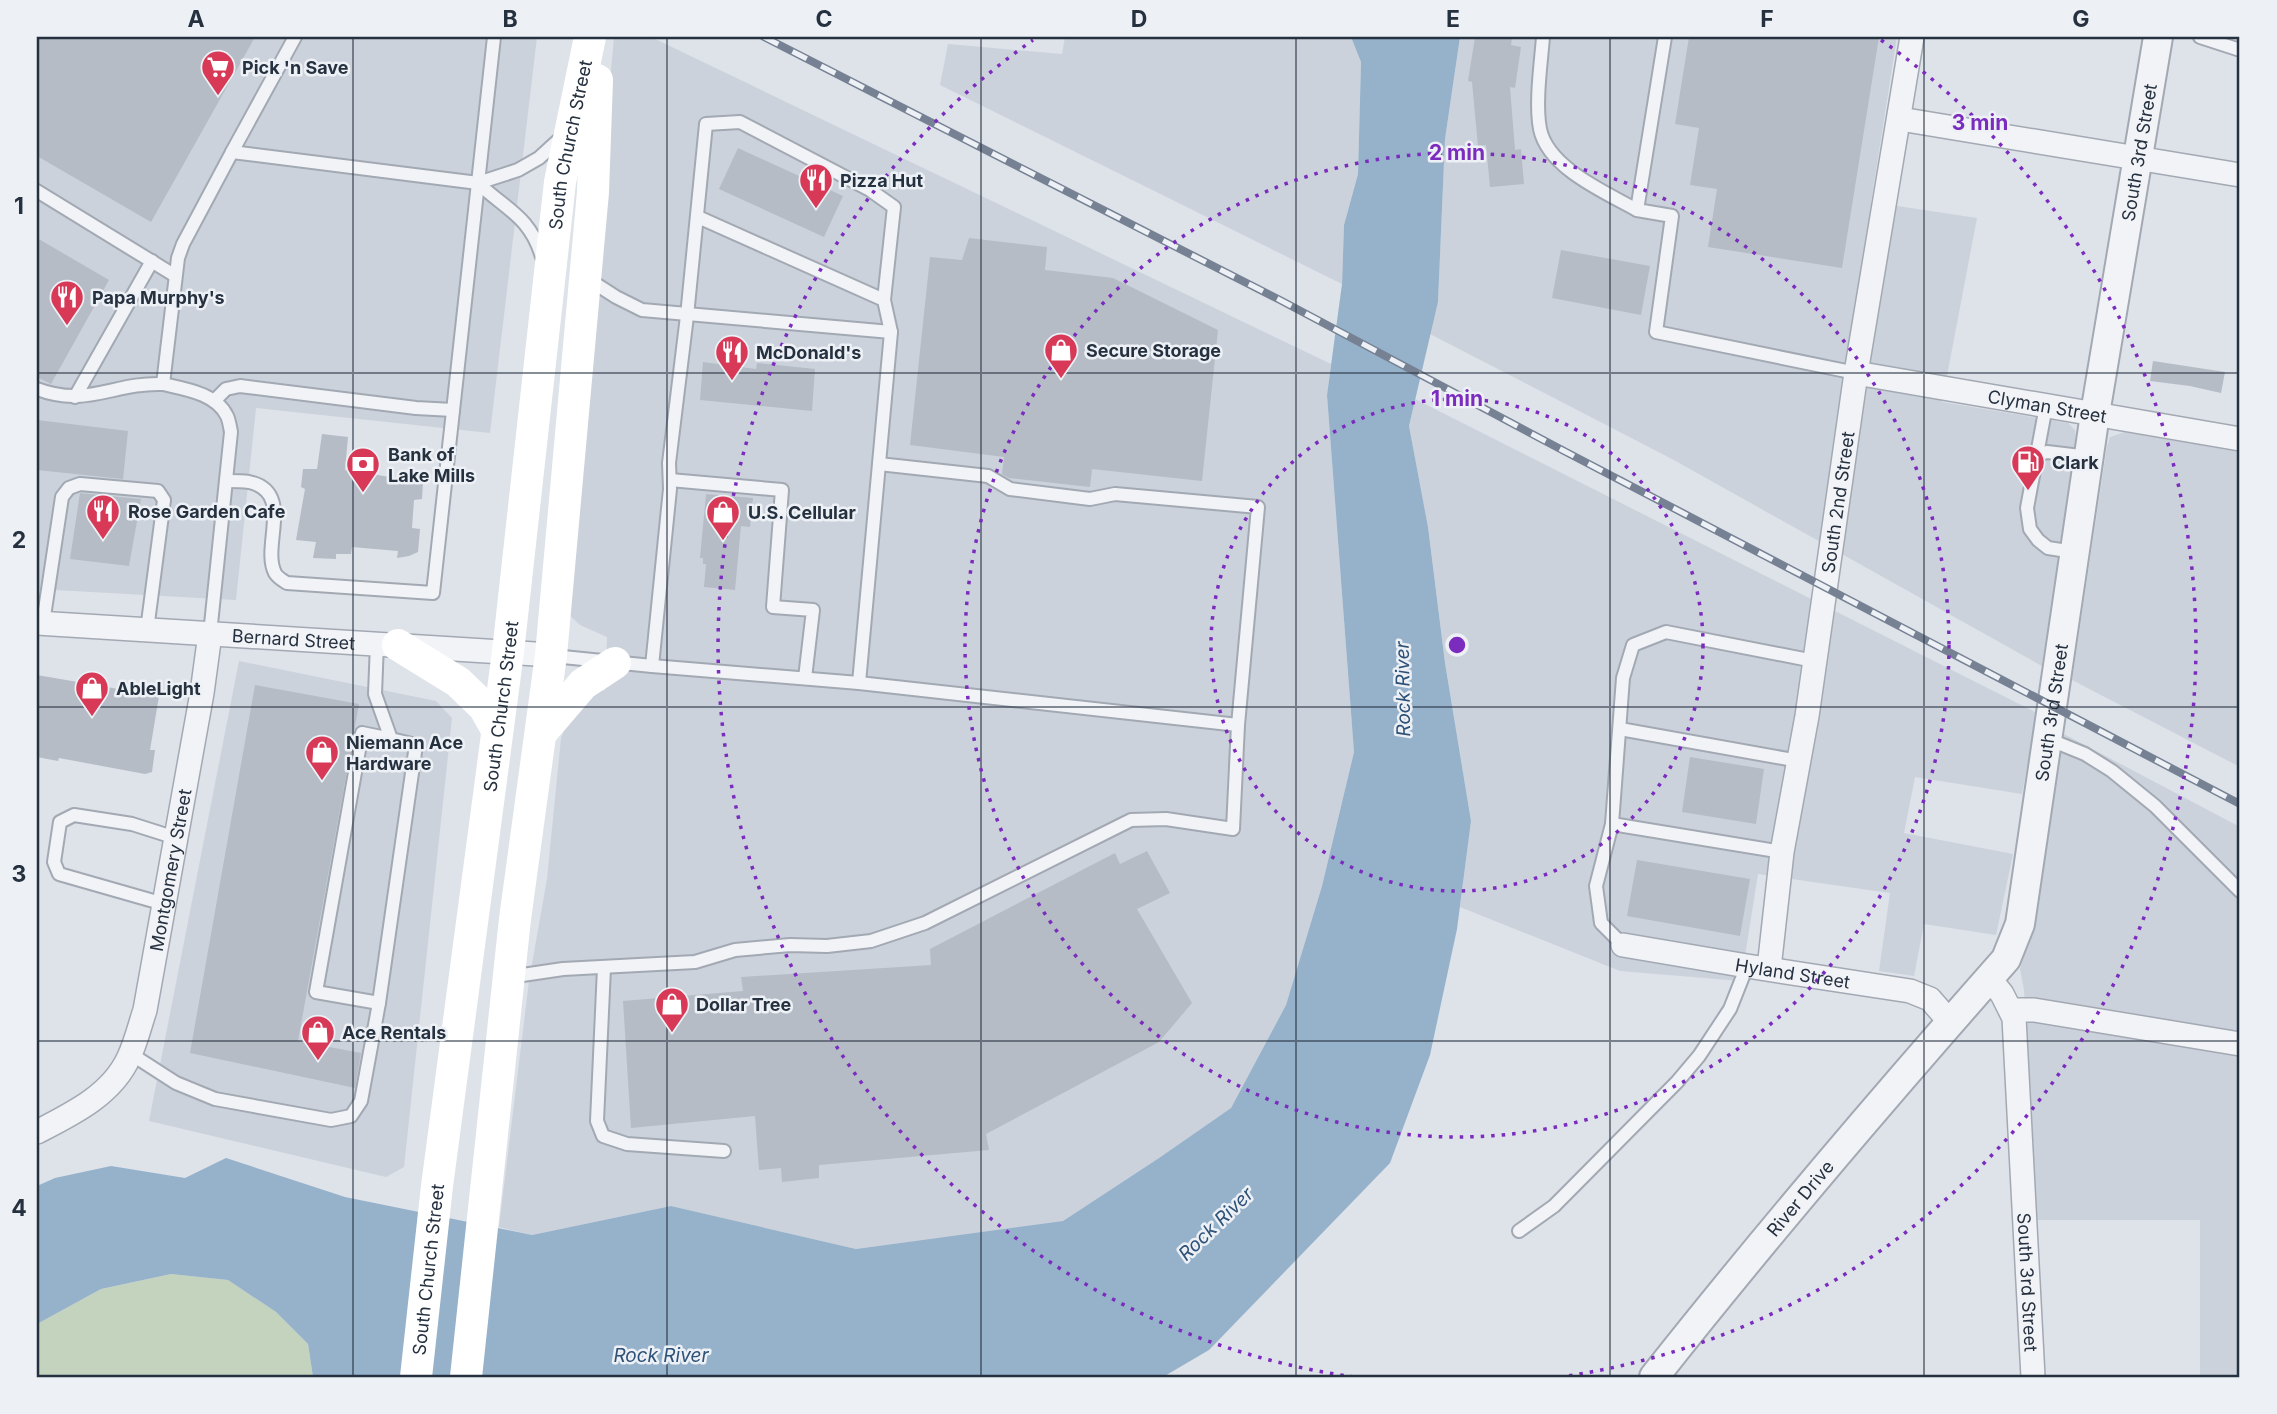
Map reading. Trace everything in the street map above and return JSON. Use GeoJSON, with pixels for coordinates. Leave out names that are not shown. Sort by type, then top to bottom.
{"type":"FeatureCollection","features":[{"type":"Feature","properties":{"kind":"main road","name":"South Church Street"},"geometry":{"type":"LineString","coordinates":[[416,1377],[437,1186],[508,652],[560,182],[590,37]]}},
{"type":"Feature","properties":{"kind":"main road","name":"South Church Street"},"geometry":{"type":"LineString","coordinates":[[466,1377],[509,977],[551,655],[593,192],[598,37]]}},
{"type":"Feature","properties":{"kind":"main road"},"geometry":{"type":"LineString","coordinates":[[388,644],[458,682],[484,707],[497,730]]}},
{"type":"Feature","properties":{"kind":"main road"},"geometry":{"type":"LineString","coordinates":[[540,734],[583,684],[615,663]]}},
{"type":"Feature","properties":{"kind":"street","name":"South 2nd Street"},"geometry":{"type":"LineString","coordinates":[[1758,967],[1799,761],[1856,373],[1912,37]]}},
{"type":"Feature","properties":{"kind":"street","name":"South 3rd Street"},"geometry":{"type":"LineString","coordinates":[[2033,1377],[2014,1017],[2002,994],[1989,978],[2006,959],[2020,924],[2095,414],[2158,37]]}},
{"type":"Feature","properties":{"kind":"street"},"geometry":{"type":"LineString","coordinates":[[1900,119],[2240,175]]}},
{"type":"Feature","properties":{"kind":"street","name":"Clyman Street"},"geometry":{"type":"LineString","coordinates":[[1856,373],[2240,439]]}},
{"type":"Feature","properties":{"kind":"street","name":"Bernard Street"},"geometry":{"type":"LineString","coordinates":[[40,623],[551,655]]}},
{"type":"Feature","properties":{"kind":"street","name":"Montgomery Street"},"geometry":{"type":"LineString","coordinates":[[37,1132],[87,1105],[101,1094],[131,1054],[145,1010],[202,693],[210,634]]}},
{"type":"Feature","properties":{"kind":"street","name":"Hyland Street"},"geometry":{"type":"LineString","coordinates":[[1623,945],[1910,991],[1930,999],[1950,1022]]}},
{"type":"Feature","properties":{"kind":"street","name":"River Drive"},"geometry":{"type":"LineString","coordinates":[[1654,1377],[1709,1307],[1989,978]]}},
{"type":"Feature","properties":{"kind":"street"},"geometry":{"type":"LineString","coordinates":[[2011,1010],[2034,1010],[2240,1044]]}},
{"type":"Feature","properties":{"kind":"lane"},"geometry":{"type":"LineString","coordinates":[[163,384],[174,275],[183,244],[295,37]]}},
{"type":"Feature","properties":{"kind":"lane"},"geometry":{"type":"LineString","coordinates":[[227,481],[249,482],[260,486],[268,495],[275,508],[272,565],[276,576],[287,583],[433,593],[494,37]]}},
{"type":"Feature","properties":{"kind":"lane"},"geometry":{"type":"LineString","coordinates":[[1543,37],[1539,83],[1540,130],[1552,156],[1586,181],[1636,210],[1672,216],[1656,332],[1856,373]]}},
{"type":"Feature","properties":{"kind":"lane"},"geometry":{"type":"LineString","coordinates":[[1636,210],[1665,37]]}},
{"type":"Feature","properties":{"kind":"lane"},"geometry":{"type":"LineString","coordinates":[[2200,37],[2240,50]]}},
{"type":"Feature","properties":{"kind":"lane"},"geometry":{"type":"LineString","coordinates":[[652,666],[670,480],[669,463],[698,217],[706,124],[740,122],[870,190],[894,207],[884,300],[891,332],[859,683]]}},
{"type":"Feature","properties":{"kind":"lane"},"geometry":{"type":"LineString","coordinates":[[232,152],[478,183],[518,170],[539,158],[572,124]]}},
{"type":"Feature","properties":{"kind":"lane"},"geometry":{"type":"LineString","coordinates":[[478,183],[507,204],[529,229],[538,244],[549,282]]}},
{"type":"Feature","properties":{"kind":"lane"},"geometry":{"type":"LineString","coordinates":[[37,191],[174,275]]}},
{"type":"Feature","properties":{"kind":"lane"},"geometry":{"type":"LineString","coordinates":[[698,217],[884,300]]}},
{"type":"Feature","properties":{"kind":"lane"},"geometry":{"type":"LineString","coordinates":[[75,397],[152,261]]}},
{"type":"Feature","properties":{"kind":"lane"},"geometry":{"type":"LineString","coordinates":[[585,277],[616,298],[642,310],[891,332]]}},
{"type":"Feature","properties":{"kind":"lane"},"geometry":{"type":"LineString","coordinates":[[37,390],[54,396],[75,397],[145,383],[163,384],[199,393],[214,401],[227,415],[231,432],[210,634]]}},
{"type":"Feature","properties":{"kind":"lane"},"geometry":{"type":"LineString","coordinates":[[214,401],[226,389],[240,386],[416,408],[453,410]]}},
{"type":"Feature","properties":{"kind":"lane"},"geometry":{"type":"LineString","coordinates":[[2046,406],[2027,508],[2030,528],[2048,548],[2075,552]]}},
{"type":"Feature","properties":{"kind":"lane"},"geometry":{"type":"LineString","coordinates":[[2037,455],[2047,452],[2089,457]]}},
{"type":"Feature","properties":{"kind":"lane"},"geometry":{"type":"LineString","coordinates":[[509,977],[563,969],[695,962],[735,950],[871,941],[925,923],[1131,820],[1166,818],[1233,830],[1238,725],[1258,507],[1115,494],[1090,499],[1010,489],[988,476],[879,464]]}},
{"type":"Feature","properties":{"kind":"lane"},"geometry":{"type":"LineString","coordinates":[[670,480],[782,490],[773,607],[813,610],[805,678]]}},
{"type":"Feature","properties":{"kind":"lane"},"geometry":{"type":"LineString","coordinates":[[40,623],[62,497],[69,488],[80,484],[158,491],[164,499],[147,630]]}},
{"type":"Feature","properties":{"kind":"lane"},"geometry":{"type":"LineString","coordinates":[[1623,945],[1601,923],[1596,886],[1612,824],[1623,678],[1633,645],[1666,632],[1814,661]]}},
{"type":"Feature","properties":{"kind":"lane"},"geometry":{"type":"LineString","coordinates":[[388,644],[375,694],[391,738]]}},
{"type":"Feature","properties":{"kind":"lane"},"geometry":{"type":"LineString","coordinates":[[551,655],[615,663],[859,683],[1238,725]]}},
{"type":"Feature","properties":{"kind":"lane"},"geometry":{"type":"LineString","coordinates":[[1620,729],[1799,761]]}},
{"type":"Feature","properties":{"kind":"lane"},"geometry":{"type":"LineString","coordinates":[[131,1054],[176,1083],[215,1099],[331,1120],[351,1116],[361,1101],[379,1003],[416,745],[362,733],[316,992],[379,1003]]}},
{"type":"Feature","properties":{"kind":"lane"},"geometry":{"type":"LineString","coordinates":[[2048,739],[2085,754],[2112,771],[2155,806],[2240,891]]}},
{"type":"Feature","properties":{"kind":"lane"},"geometry":{"type":"LineString","coordinates":[[164,904],[59,874],[54,862],[60,822],[74,816],[86,817],[132,824],[176,838]]}},
{"type":"Feature","properties":{"kind":"lane"},"geometry":{"type":"LineString","coordinates":[[1612,824],[1782,852]]}},
{"type":"Feature","properties":{"kind":"lane"},"geometry":{"type":"LineString","coordinates":[[1519,1231],[1554,1206],[1677,1082],[1699,1056],[1758,967]]}},
{"type":"Feature","properties":{"kind":"lane"},"geometry":{"type":"LineString","coordinates":[[604,968],[597,1121],[603,1136],[628,1144],[724,1151]]}},
{"type":"Feature","properties":{"kind":"shaded area"},"geometry":{"type":"Polygon","coordinates":[[[37,37],[537,37],[490,433],[256,408],[236,600],[37,589],[37,37]]]}},
{"type":"Feature","properties":{"kind":"shaded area"},"geometry":{"type":"Polygon","coordinates":[[[614,37],[651,37],[1331,364],[1327,395],[1354,752],[1322,886],[1286,1005],[1231,1108],[1063,1221],[856,1249],[671,1206],[532,1235],[499,1227],[529,981],[547,879],[561,738],[572,711],[597,691],[605,690],[607,637],[580,625],[566,612],[566,561],[614,37]]]}},
{"type":"Feature","properties":{"kind":"shaded area"},"geometry":{"type":"Polygon","coordinates":[[[1065,37],[1351,37],[1361,62],[1358,174],[1344,225],[1342,284],[940,85],[948,44],[1062,54],[1065,37]]]}},
{"type":"Feature","properties":{"kind":"shaded area"},"geometry":{"type":"Polygon","coordinates":[[[1460,37],[1897,37],[1871,202],[1977,218],[1942,402],[2068,423],[2075,430],[2076,440],[2042,666],[1672,459],[1430,334],[1438,302],[1445,139],[1460,37]]]}},
{"type":"Feature","properties":{"kind":"shaded area"},"geometry":{"type":"Polygon","coordinates":[[[1415,399],[2037,713],[2022,794],[1915,777],[1904,833],[2013,854],[1996,935],[1924,924],[1914,976],[1879,971],[1890,893],[1758,874],[1741,981],[1620,971],[1460,907],[1471,821],[1445,663],[1428,527],[1409,426],[1415,399]]]}},
{"type":"Feature","properties":{"kind":"shaded area"},"geometry":{"type":"Polygon","coordinates":[[[2125,432],[2240,452],[2240,767],[2072,680],[2107,446],[2110,437],[2125,432]]]}},
{"type":"Feature","properties":{"kind":"shaded area"},"geometry":{"type":"Polygon","coordinates":[[[239,661],[436,701],[452,718],[404,1167],[386,1177],[149,1121],[239,661]]]}},
{"type":"Feature","properties":{"kind":"shaded area"},"geometry":{"type":"Polygon","coordinates":[[[2062,733],[2240,827],[2240,1377],[2200,1377],[2200,1220],[2036,1220],[2027,1035],[2020,969],[2033,927],[2062,733]]]}},
{"type":"Feature","properties":{"kind":"green space"},"geometry":{"type":"Polygon","coordinates":[[[171,1274],[228,1280],[276,1312],[308,1344],[313,1377],[37,1377],[37,1324],[101,1289],[171,1274]]]}},
{"type":"Feature","properties":{"kind":"water","name":"Rock River"},"geometry":{"type":"Polygon","coordinates":[[[1351,37],[1460,37],[1445,139],[1438,302],[1409,426],[1428,527],[1445,663],[1471,821],[1457,929],[1430,1055],[1390,1163],[1209,1350],[1163,1377],[313,1377],[308,1344],[276,1312],[228,1280],[171,1274],[101,1289],[37,1324],[37,1186],[55,1178],[111,1166],[185,1178],[226,1158],[345,1197],[532,1235],[671,1206],[856,1249],[1063,1221],[1231,1108],[1286,1005],[1322,886],[1354,752],[1327,395],[1342,284],[1344,225],[1358,174],[1361,62],[1351,37]]]}},
{"type":"Feature","properties":{"kind":"building"},"geometry":{"type":"Polygon","coordinates":[[[37,37],[255,37],[151,222],[37,156],[37,37]]]}},
{"type":"Feature","properties":{"kind":"building"},"geometry":{"type":"Polygon","coordinates":[[[1475,37],[1512,37],[1511,45],[1521,47],[1515,88],[1510,87],[1515,150],[1521,149],[1524,184],[1490,187],[1486,145],[1478,146],[1472,82],[1468,81],[1475,37]]]}},
{"type":"Feature","properties":{"kind":"building"},"geometry":{"type":"Polygon","coordinates":[[[1689,37],[1879,37],[1842,268],[1708,247],[1717,189],[1690,185],[1699,128],[1675,124],[1689,37]]]}},
{"type":"Feature","properties":{"kind":"building"},"geometry":{"type":"Polygon","coordinates":[[[738,148],[843,196],[824,237],[719,189],[738,148]]]}},
{"type":"Feature","properties":{"kind":"building"},"geometry":{"type":"Polygon","coordinates":[[[37,238],[109,280],[51,384],[37,377],[37,238]]]}},
{"type":"Feature","properties":{"kind":"building"},"geometry":{"type":"Polygon","coordinates":[[[969,238],[1047,247],[1045,270],[1113,278],[1218,330],[1202,481],[1092,469],[1090,487],[1009,478],[1002,474],[1004,457],[910,445],[930,257],[962,260],[969,238]]]}},
{"type":"Feature","properties":{"kind":"building"},"geometry":{"type":"Polygon","coordinates":[[[1561,250],[1650,266],[1641,315],[1552,298],[1561,250]]]}},
{"type":"Feature","properties":{"kind":"building"},"geometry":{"type":"Polygon","coordinates":[[[2153,361],[2225,372],[2221,393],[2150,381],[2153,361]]]}},
{"type":"Feature","properties":{"kind":"building"},"geometry":{"type":"Polygon","coordinates":[[[703,362],[756,369],[757,363],[815,369],[812,411],[700,400],[703,362]]]}},
{"type":"Feature","properties":{"kind":"building"},"geometry":{"type":"Polygon","coordinates":[[[37,420],[128,431],[123,479],[37,470],[37,420]]]}},
{"type":"Feature","properties":{"kind":"building","name":"Bank of Lake Mills"},"geometry":{"type":"Polygon","coordinates":[[[322,434],[348,437],[345,470],[423,482],[422,499],[414,500],[412,528],[420,529],[418,552],[397,558],[398,551],[352,547],[351,554],[336,554],[336,559],[313,558],[316,542],[296,540],[305,489],[301,487],[303,469],[317,469],[322,434]]]}},
{"type":"Feature","properties":{"kind":"building","name":"Rose Garden Cafe"},"geometry":{"type":"Polygon","coordinates":[[[80,493],[141,499],[129,566],[70,559],[80,493]]]}},
{"type":"Feature","properties":{"kind":"building"},"geometry":{"type":"Polygon","coordinates":[[[706,494],[753,498],[750,527],[741,526],[735,590],[704,587],[706,564],[703,564],[703,558],[700,558],[706,494]]]}},
{"type":"Feature","properties":{"kind":"building"},"geometry":{"type":"Polygon","coordinates":[[[37,675],[159,696],[150,750],[155,750],[152,772],[145,774],[59,758],[58,761],[37,757],[37,675]]]}},
{"type":"Feature","properties":{"kind":"building"},"geometry":{"type":"Polygon","coordinates":[[[255,685],[359,704],[298,1041],[361,1053],[355,1088],[190,1053],[255,685]]]}},
{"type":"Feature","properties":{"kind":"building"},"geometry":{"type":"Polygon","coordinates":[[[1690,757],[1764,769],[1756,824],[1682,812],[1690,757]]]}},
{"type":"Feature","properties":{"kind":"building"},"geometry":{"type":"Polygon","coordinates":[[[1147,851],[1170,893],[1137,909],[1192,1003],[1159,1042],[986,1134],[989,1150],[819,1165],[819,1178],[782,1182],[781,1168],[759,1170],[755,1116],[631,1128],[623,1001],[743,991],[741,977],[931,965],[930,949],[1115,853],[1120,864],[1147,851]]]}},
{"type":"Feature","properties":{"kind":"building"},"geometry":{"type":"Polygon","coordinates":[[[1637,860],[1750,879],[1740,936],[1627,916],[1637,860]]]}},
{"type":"Feature","properties":{"kind":"railway"},"geometry":{"type":"LineString","coordinates":[[764,37],[1280,300],[2240,804]]}},
{"type":"Feature","properties":{"kind":"place","name":"Pick 'n Save"},"geometry":{"type":"Point","coordinates":[218,97]}},
{"type":"Feature","properties":{"kind":"place","name":"Pizza Hut"},"geometry":{"type":"Point","coordinates":[816,210]}},
{"type":"Feature","properties":{"kind":"place","name":"Papa Murphy's"},"geometry":{"type":"Point","coordinates":[67,327]}},
{"type":"Feature","properties":{"kind":"place","name":"Secure Storage"},"geometry":{"type":"Point","coordinates":[1061,380]}},
{"type":"Feature","properties":{"kind":"place","name":"McDonald's"},"geometry":{"type":"Point","coordinates":[732,382]}},
{"type":"Feature","properties":{"kind":"place","name":"Clark"},"geometry":{"type":"Point","coordinates":[2028,492]}},
{"type":"Feature","properties":{"kind":"place","name":"Bank of Lake Mills"},"geometry":{"type":"Point","coordinates":[363,494]}},
{"type":"Feature","properties":{"kind":"place","name":"Rose Garden Cafe"},"geometry":{"type":"Point","coordinates":[103,541]}},
{"type":"Feature","properties":{"kind":"place","name":"U.S. Cellular"},"geometry":{"type":"Point","coordinates":[723,542]}},
{"type":"Feature","properties":{"kind":"place","name":"AbleLight"},"geometry":{"type":"Point","coordinates":[92,718]}},
{"type":"Feature","properties":{"kind":"place","name":"Niemann Ace Hardware"},"geometry":{"type":"Point","coordinates":[322,782]}},
{"type":"Feature","properties":{"kind":"place","name":"Dollar Tree"},"geometry":{"type":"Point","coordinates":[672,1034]}},
{"type":"Feature","properties":{"kind":"place","name":"Ace Rentals"},"geometry":{"type":"Point","coordinates":[318,1062]}}]}
